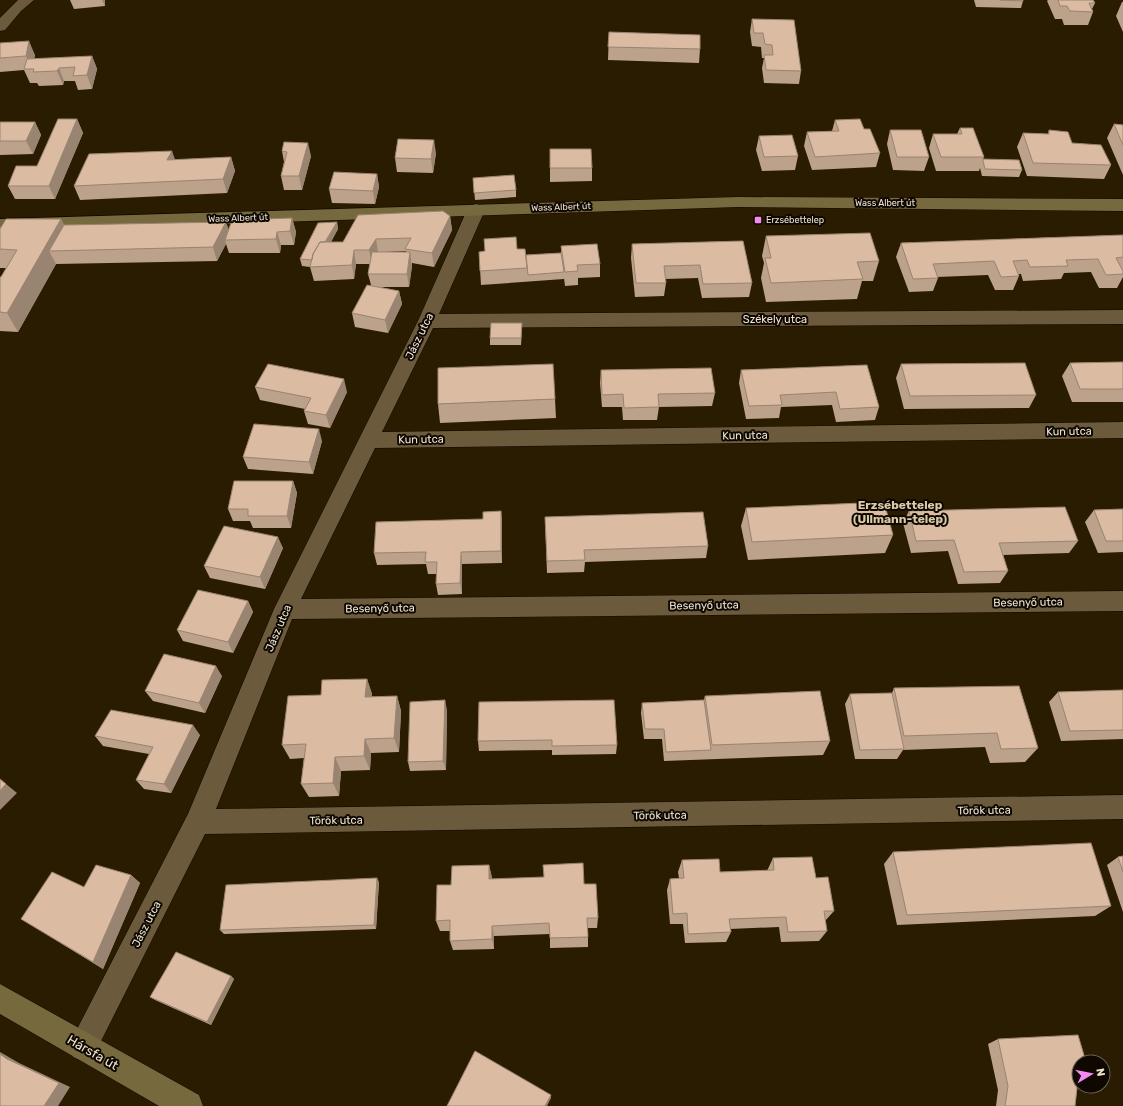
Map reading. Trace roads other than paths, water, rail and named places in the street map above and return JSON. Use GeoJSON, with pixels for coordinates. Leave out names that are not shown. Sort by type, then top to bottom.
{"type":"FeatureCollection","features":[{"type":"Feature","properties":{"kind":"street"},"geometry":{"type":"LineString","coordinates":[[0,27],[16,8],[27,0]]}},
{"type":"Feature","properties":{"kind":"street","name":"Wass Albert út"},"geometry":{"type":"LineString","coordinates":[[0,225],[738,202],[1123,205]]}},
{"type":"Feature","properties":{"kind":"street","name":"Jász utca"},"geometry":{"type":"LineString","coordinates":[[83,1047],[198,822],[285,609],[427,321],[476,210]]}},
{"type":"Feature","properties":{"kind":"street","name":"Székely utca"},"geometry":{"type":"LineString","coordinates":[[427,321],[1123,317]]}},
{"type":"Feature","properties":{"kind":"street","name":"Kun utca"},"geometry":{"type":"LineString","coordinates":[[367,440],[1123,430]]}},
{"type":"Feature","properties":{"kind":"street","name":"Besenyő utca"},"geometry":{"type":"LineString","coordinates":[[285,609],[1123,601]]}},
{"type":"Feature","properties":{"kind":"street","name":"Török utca"},"geometry":{"type":"LineString","coordinates":[[198,822],[1123,807]]}},
{"type":"Feature","properties":{"kind":"street","name":"Hársfa út"},"geometry":{"type":"LineString","coordinates":[[0,998],[188,1106]]}},
{"type":"Feature","properties":{"kind":"place","name":"Erzsébettelep"},"geometry":{"type":"Point","coordinates":[758,220]}},
{"type":"Feature","properties":{"kind":"district","name":"Erzsébettelep (Ullmann-telep)"},"geometry":{"type":"Point","coordinates":[900,512]}}]}
